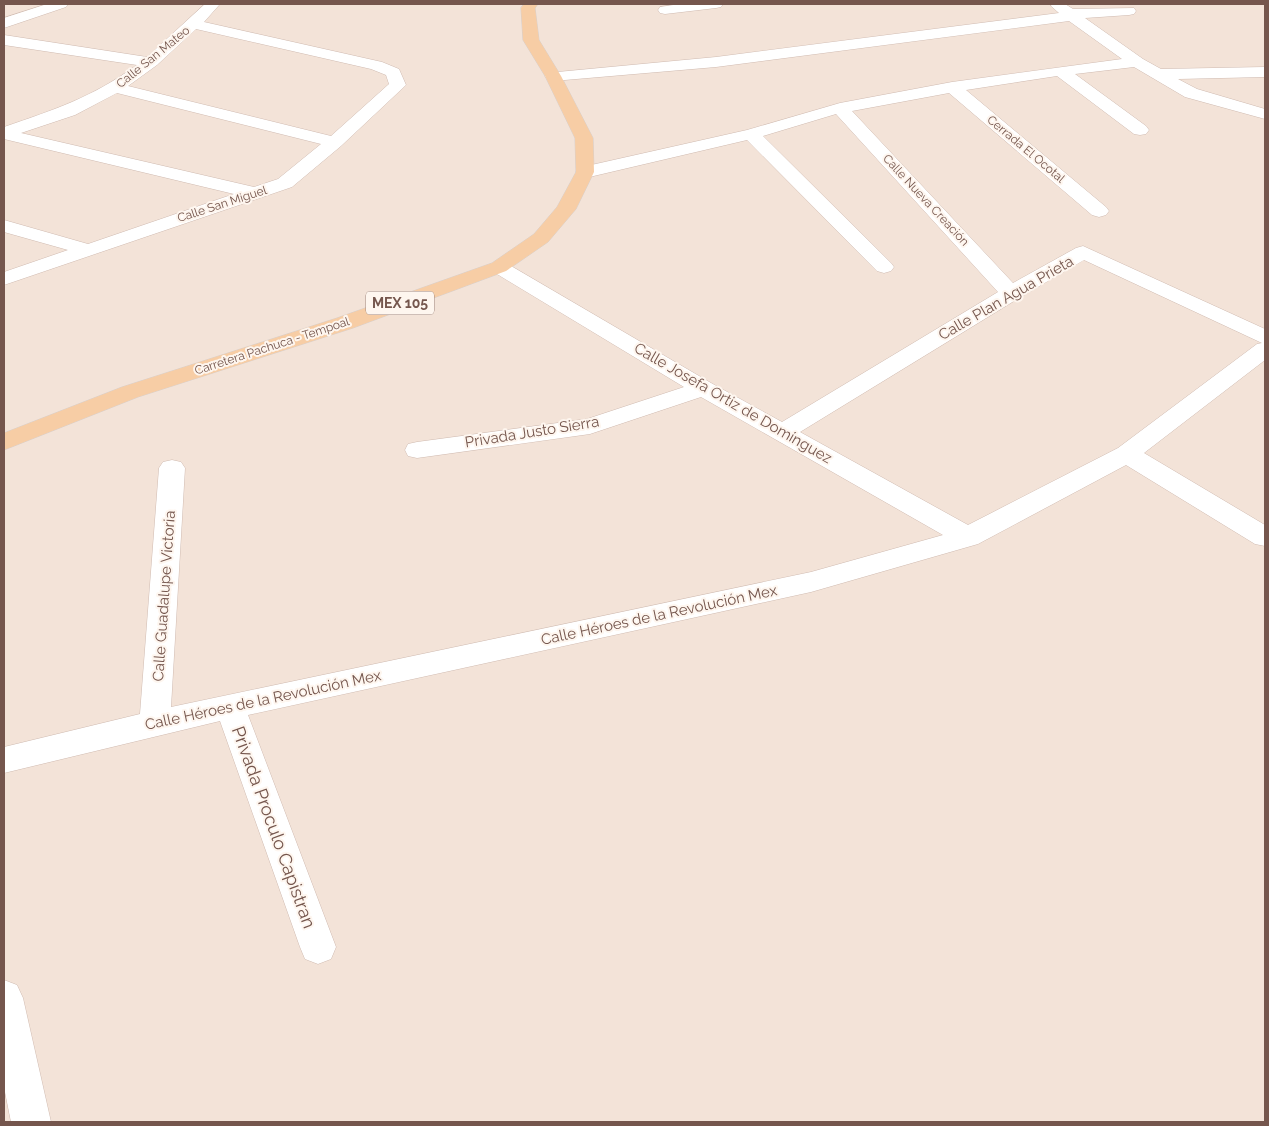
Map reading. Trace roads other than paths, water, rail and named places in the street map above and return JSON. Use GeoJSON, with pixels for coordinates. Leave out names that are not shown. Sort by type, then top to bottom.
{"type":"FeatureCollection","features":[{"type":"Feature","properties":{"kind":"main road","name":"Carretera Pachuca - Tempoal"},"geometry":{"type":"LineString","coordinates":[[4,442],[130,392],[345,323],[498,267],[541,238],[566,209],[585,172],[584,138],[553,76],[531,40],[528,8],[532,4]]}},
{"type":"Feature","properties":{"kind":"street"},"geometry":{"type":"LineString","coordinates":[[4,23],[61,4]]}},
{"type":"Feature","properties":{"kind":"street","name":"Calle San Mateo"},"geometry":{"type":"LineString","coordinates":[[4,134],[22,126],[69,112],[117,88],[151,62],[213,4]]}},
{"type":"Feature","properties":{"kind":"street"},"geometry":{"type":"LineString","coordinates":[[665,10],[716,4]]}},
{"type":"Feature","properties":{"kind":"street"},"geometry":{"type":"LineString","coordinates":[[1055,4],[1137,62],[1162,74],[1191,93],[1265,114]]}},
{"type":"Feature","properties":{"kind":"street"},"geometry":{"type":"LineString","coordinates":[[553,76],[716,62],[1071,15],[1129,11]]}},
{"type":"Feature","properties":{"kind":"street","name":"Calle San Miguel"},"geometry":{"type":"LineString","coordinates":[[4,279],[85,249],[285,183],[335,142],[398,85],[393,72],[376,65],[193,24]]}},
{"type":"Feature","properties":{"kind":"street"},"geometry":{"type":"LineString","coordinates":[[4,40],[151,62]]}},
{"type":"Feature","properties":{"kind":"street"},"geometry":{"type":"LineString","coordinates":[[585,172],[751,134],[840,108],[952,87],[1137,62]]}},
{"type":"Feature","properties":{"kind":"street"},"geometry":{"type":"LineString","coordinates":[[1060,71],[1140,130]]}},
{"type":"Feature","properties":{"kind":"street"},"geometry":{"type":"LineString","coordinates":[[1162,74],[1265,72]]}},
{"type":"Feature","properties":{"kind":"street","name":"Cerrada El Ocotal"},"geometry":{"type":"LineString","coordinates":[[952,87],[1099,211]]}},
{"type":"Feature","properties":{"kind":"street"},"geometry":{"type":"LineString","coordinates":[[117,88],[335,142]]}},
{"type":"Feature","properties":{"kind":"street","name":"Calle Nueva Creación"},"geometry":{"type":"LineString","coordinates":[[840,108],[1011,293]]}},
{"type":"Feature","properties":{"kind":"street"},"geometry":{"type":"LineString","coordinates":[[4,122],[22,126]]}},
{"type":"Feature","properties":{"kind":"street"},"geometry":{"type":"LineString","coordinates":[[4,134],[254,193]]}},
{"type":"Feature","properties":{"kind":"street"},"geometry":{"type":"LineString","coordinates":[[751,134],[884,266]]}},
{"type":"Feature","properties":{"kind":"street"},"geometry":{"type":"LineString","coordinates":[[4,226],[85,249]]}},
{"type":"Feature","properties":{"kind":"street","name":"Calle Plan Agua Prieta"},"geometry":{"type":"LineString","coordinates":[[783,432],[1011,293],[1084,252],[1263,351]]}},
{"type":"Feature","properties":{"kind":"street","name":"Calle Josefa Ortiz de Domínguez"},"geometry":{"type":"LineString","coordinates":[[498,267],[703,388],[968,537]]}},
{"type":"Feature","properties":{"kind":"street","name":"Calle Héroes de la Revolución Mex"},"geometry":{"type":"LineString","coordinates":[[4,760],[155,723],[811,582],[968,537],[1126,454],[1263,351]]}},
{"type":"Feature","properties":{"kind":"street","name":"Privada Justo Sierra"},"geometry":{"type":"LineString","coordinates":[[417,450],[590,426],[703,388]]}},
{"type":"Feature","properties":{"kind":"street"},"geometry":{"type":"LineString","coordinates":[[1126,454],[1265,537]]}},
{"type":"Feature","properties":{"kind":"street","name":"Calle Guadalupe Victoria"},"geometry":{"type":"LineString","coordinates":[[155,723],[172,468]]}},
{"type":"Feature","properties":{"kind":"street","name":"Privada Proculo Capistran"},"geometry":{"type":"LineString","coordinates":[[230,707],[318,947]]}},
{"type":"Feature","properties":{"kind":"street"},"geometry":{"type":"LineString","coordinates":[[4,998],[31,1122]]}}]}
